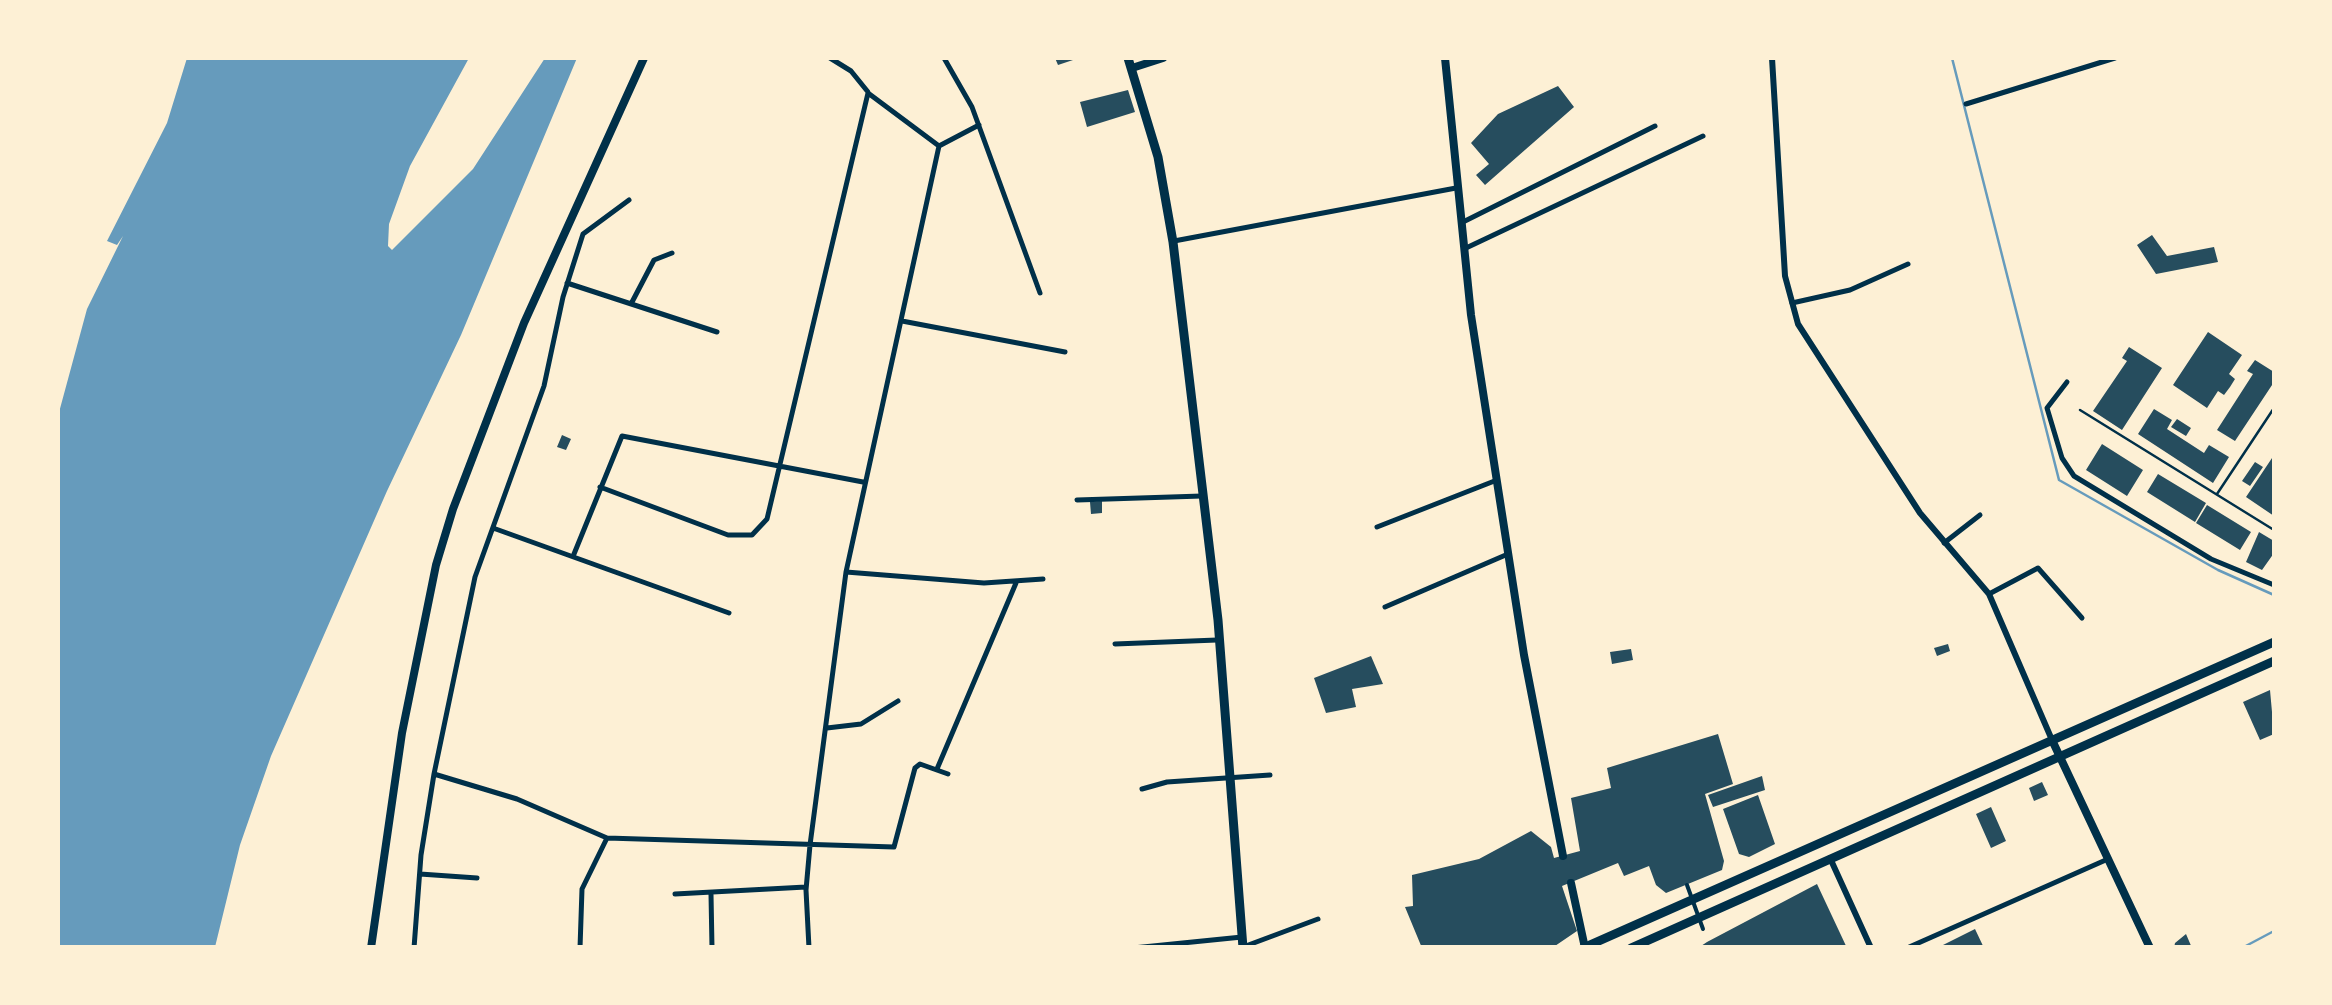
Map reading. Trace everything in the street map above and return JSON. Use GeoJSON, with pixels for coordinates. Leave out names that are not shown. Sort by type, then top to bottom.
{"type":"FeatureCollection","features":[{"type":"Feature","properties":{"kind":"main road"},"geometry":{"type":"LineString","coordinates":[[371,948],[402,733],[436,565],[453,508],[524,322],[644,58]]}},
{"type":"Feature","properties":{"kind":"main road"},"geometry":{"type":"LineString","coordinates":[[1163,58],[1130,63],[1158,156],[1173,242],[1220,640],[1243,944]]}},
{"type":"Feature","properties":{"kind":"main road"},"geometry":{"type":"LineString","coordinates":[[1446,58],[1463,250],[1496,480],[1562,856]]}},
{"type":"Feature","properties":{"kind":"main road"},"geometry":{"type":"LineString","coordinates":[[1570,883],[1585,947],[2274,642]]}},
{"type":"Feature","properties":{"kind":"main road"},"geometry":{"type":"LineString","coordinates":[[1631,948],[2274,661]]}},
{"type":"Feature","properties":{"kind":"main road"},"geometry":{"type":"LineString","coordinates":[[2052,740],[2150,948]]}},
{"type":"Feature","properties":{"kind":"street"},"geometry":{"type":"LineString","coordinates":[[830,58],[860,80],[868,94],[939,146]]}},
{"type":"Feature","properties":{"kind":"street"},"geometry":{"type":"LineString","coordinates":[[944,58],[979,125],[1040,292]]}},
{"type":"Feature","properties":{"kind":"street"},"geometry":{"type":"LineString","coordinates":[[1772,58],[1785,276],[1792,303],[1806,336],[1920,513],[1989,594],[2052,740]]}},
{"type":"Feature","properties":{"kind":"street"},"geometry":{"type":"LineString","coordinates":[[1966,104],[2114,58]]}},
{"type":"Feature","properties":{"kind":"street"},"geometry":{"type":"LineString","coordinates":[[600,486],[728,534],[752,535],[767,519],[776,466],[868,94]]}},
{"type":"Feature","properties":{"kind":"street"},"geometry":{"type":"LineString","coordinates":[[939,146],[979,125]]}},
{"type":"Feature","properties":{"kind":"street"},"geometry":{"type":"LineString","coordinates":[[1460,224],[1655,126]]}},
{"type":"Feature","properties":{"kind":"street"},"geometry":{"type":"LineString","coordinates":[[1463,250],[1702,136]]}},
{"type":"Feature","properties":{"kind":"street"},"geometry":{"type":"LineString","coordinates":[[809,948],[806,887],[810,845],[846,572],[939,146]]}},
{"type":"Feature","properties":{"kind":"street"},"geometry":{"type":"LineString","coordinates":[[1173,242],[1456,188]]}},
{"type":"Feature","properties":{"kind":"street"},"geometry":{"type":"LineString","coordinates":[[414,948],[434,774],[456,653],[492,528],[544,386],[572,262],[591,224],[629,200]]}},
{"type":"Feature","properties":{"kind":"street"},"geometry":{"type":"LineString","coordinates":[[631,304],[654,260],[672,254]]}},
{"type":"Feature","properties":{"kind":"street"},"geometry":{"type":"LineString","coordinates":[[1792,303],[1850,290],[1908,264]]}},
{"type":"Feature","properties":{"kind":"street"},"geometry":{"type":"LineString","coordinates":[[567,283],[717,332]]}},
{"type":"Feature","properties":{"kind":"street"},"geometry":{"type":"LineString","coordinates":[[902,321],[1064,352]]}},
{"type":"Feature","properties":{"kind":"street"},"geometry":{"type":"LineString","coordinates":[[2067,382],[2047,408],[2062,458],[2074,476],[2211,559],[2274,585]]}},
{"type":"Feature","properties":{"kind":"street"},"geometry":{"type":"LineString","coordinates":[[574,554],[622,436],[863,482]]}},
{"type":"Feature","properties":{"kind":"street"},"geometry":{"type":"LineString","coordinates":[[1378,527],[1496,480]]}},
{"type":"Feature","properties":{"kind":"street"},"geometry":{"type":"LineString","coordinates":[[1077,500],[1205,496]]}},
{"type":"Feature","properties":{"kind":"street"},"geometry":{"type":"LineString","coordinates":[[1944,542],[1980,515]]}},
{"type":"Feature","properties":{"kind":"street"},"geometry":{"type":"LineString","coordinates":[[492,528],[574,554],[729,613]]}},
{"type":"Feature","properties":{"kind":"street"},"geometry":{"type":"LineString","coordinates":[[1385,607],[1508,554]]}},
{"type":"Feature","properties":{"kind":"street"},"geometry":{"type":"LineString","coordinates":[[1989,594],[2038,568],[2082,618]]}},
{"type":"Feature","properties":{"kind":"street"},"geometry":{"type":"LineString","coordinates":[[846,572],[1016,583],[1042,579]]}},
{"type":"Feature","properties":{"kind":"street"},"geometry":{"type":"LineString","coordinates":[[936,770],[1016,583]]}},
{"type":"Feature","properties":{"kind":"street"},"geometry":{"type":"LineString","coordinates":[[1116,644],[1220,640]]}},
{"type":"Feature","properties":{"kind":"street"},"geometry":{"type":"LineString","coordinates":[[827,728],[861,724],[898,701]]}},
{"type":"Feature","properties":{"kind":"street"},"geometry":{"type":"LineString","coordinates":[[434,774],[517,799],[607,838],[894,847],[915,768],[920,764],[948,774]]}},
{"type":"Feature","properties":{"kind":"street"},"geometry":{"type":"LineString","coordinates":[[1142,789],[1166,782],[1270,775]]}},
{"type":"Feature","properties":{"kind":"street"},"geometry":{"type":"LineString","coordinates":[[580,948],[582,889],[607,838]]}},
{"type":"Feature","properties":{"kind":"street"},"geometry":{"type":"LineString","coordinates":[[1830,858],[1871,948]]}},
{"type":"Feature","properties":{"kind":"street"},"geometry":{"type":"LineString","coordinates":[[1907,948],[2108,859]]}},
{"type":"Feature","properties":{"kind":"street"},"geometry":{"type":"LineString","coordinates":[[420,874],[477,878]]}},
{"type":"Feature","properties":{"kind":"street"},"geometry":{"type":"LineString","coordinates":[[1686,885],[1703,929]]}},
{"type":"Feature","properties":{"kind":"street"},"geometry":{"type":"LineString","coordinates":[[675,894],[806,887]]}},
{"type":"Feature","properties":{"kind":"street"},"geometry":{"type":"LineString","coordinates":[[712,894],[712,948]]}},
{"type":"Feature","properties":{"kind":"street"},"geometry":{"type":"LineString","coordinates":[[1133,948],[1243,944],[1318,919]]}},
{"type":"Feature","properties":{"kind":"lane"},"geometry":{"type":"LineString","coordinates":[[2216,495],[2274,408]]}},
{"type":"Feature","properties":{"kind":"lane"},"geometry":{"type":"LineString","coordinates":[[2080,410],[2274,530]]}},
{"type":"Feature","properties":{"kind":"water"},"geometry":{"type":"Polygon","coordinates":[[[187,58],[469,58],[410,166],[389,224],[388,246],[392,250],[473,169],[545,58],[577,58],[461,335],[387,491],[271,756],[240,845],[215,947],[58,947],[58,416],[87,309],[123,236],[117,245],[107,241],[167,123],[187,58]]]}},
{"type":"Feature","properties":{"kind":"building"},"geometry":{"type":"Polygon","coordinates":[[[1055,58],[1079,58],[1058,65],[1055,58]]]}},
{"type":"Feature","properties":{"kind":"building"},"geometry":{"type":"Polygon","coordinates":[[[1558,86],[1574,107],[1485,185],[1476,175],[1489,164],[1471,143],[1498,114],[1558,86]]]}},
{"type":"Feature","properties":{"kind":"building"},"geometry":{"type":"Polygon","coordinates":[[[1128,90],[1135,112],[1087,127],[1080,102],[1128,90]]]}},
{"type":"Feature","properties":{"kind":"building"},"geometry":{"type":"Polygon","coordinates":[[[2152,235],[2167,256],[2214,247],[2218,262],[2156,274],[2137,245],[2152,235]]]}},
{"type":"Feature","properties":{"kind":"building"},"geometry":{"type":"Polygon","coordinates":[[[2208,332],[2242,355],[2229,374],[2235,379],[2230,387],[2224,395],[2218,391],[2207,408],[2173,385],[2208,332]]]}},
{"type":"Feature","properties":{"kind":"building"},"geometry":{"type":"Polygon","coordinates":[[[2129,347],[2162,368],[2122,430],[2093,411],[2127,361],[2122,358],[2129,347]]]}},
{"type":"Feature","properties":{"kind":"building"},"geometry":{"type":"Polygon","coordinates":[[[2255,360],[2274,372],[2274,382],[2235,441],[2217,430],[2253,374],[2247,371],[2255,360]]]}},
{"type":"Feature","properties":{"kind":"building"},"geometry":{"type":"Polygon","coordinates":[[[2154,409],[2172,420],[2167,429],[2204,453],[2209,445],[2229,457],[2213,483],[2138,434],[2154,409]]]}},
{"type":"Feature","properties":{"kind":"building"},"geometry":{"type":"Polygon","coordinates":[[[2177,419],[2191,428],[2186,436],[2171,427],[2177,419]]]}},
{"type":"Feature","properties":{"kind":"building"},"geometry":{"type":"Polygon","coordinates":[[[562,435],[571,439],[566,450],[557,447],[562,435]]]}},
{"type":"Feature","properties":{"kind":"building"},"geometry":{"type":"Polygon","coordinates":[[[2102,444],[2143,470],[2127,496],[2086,470],[2102,444]]]}},
{"type":"Feature","properties":{"kind":"building"},"geometry":{"type":"Polygon","coordinates":[[[2274,455],[2274,516],[2246,497],[2274,455]]]}},
{"type":"Feature","properties":{"kind":"building"},"geometry":{"type":"Polygon","coordinates":[[[2255,462],[2263,467],[2250,486],[2242,481],[2255,462]]]}},
{"type":"Feature","properties":{"kind":"building"},"geometry":{"type":"Polygon","coordinates":[[[2158,474],[2206,503],[2195,522],[2147,492],[2158,474]]]}},
{"type":"Feature","properties":{"kind":"building"},"geometry":{"type":"Polygon","coordinates":[[[1102,501],[1102,513],[1091,514],[1090,502],[1102,501]]]}},
{"type":"Feature","properties":{"kind":"building"},"geometry":{"type":"Polygon","coordinates":[[[2207,505],[2251,532],[2240,550],[2196,523],[2207,505]]]}},
{"type":"Feature","properties":{"kind":"building"},"geometry":{"type":"Polygon","coordinates":[[[2259,532],[2274,541],[2274,553],[2262,570],[2246,562],[2259,532]]]}},
{"type":"Feature","properties":{"kind":"building"},"geometry":{"type":"Polygon","coordinates":[[[1948,644],[1950,651],[1937,656],[1934,648],[1948,644]]]}},
{"type":"Feature","properties":{"kind":"building"},"geometry":{"type":"Polygon","coordinates":[[[1631,649],[1633,660],[1612,664],[1610,652],[1631,649]]]}},
{"type":"Feature","properties":{"kind":"building"},"geometry":{"type":"Polygon","coordinates":[[[1371,656],[1383,684],[1352,689],[1356,707],[1326,713],[1314,678],[1371,656]]]}},
{"type":"Feature","properties":{"kind":"building"},"geometry":{"type":"Polygon","coordinates":[[[2270,690],[2274,734],[2260,740],[2243,702],[2270,690]]]}},
{"type":"Feature","properties":{"kind":"building"},"geometry":{"type":"Polygon","coordinates":[[[1718,734],[1733,784],[1705,794],[1724,861],[1722,870],[1666,893],[1656,885],[1649,866],[1624,876],[1618,863],[1562,886],[1577,931],[1552,948],[1422,948],[1405,907],[1413,906],[1412,875],[1479,859],[1531,831],[1551,847],[1554,858],[1580,851],[1571,798],[1611,788],[1607,768],[1718,734]]]}},
{"type":"Feature","properties":{"kind":"building"},"geometry":{"type":"Polygon","coordinates":[[[1762,776],[1765,790],[1713,807],[1708,795],[1762,776]]]}},
{"type":"Feature","properties":{"kind":"building"},"geometry":{"type":"Polygon","coordinates":[[[2042,782],[2048,795],[2034,801],[2029,788],[2042,782]]]}},
{"type":"Feature","properties":{"kind":"building"},"geometry":{"type":"Polygon","coordinates":[[[1758,795],[1775,844],[1749,857],[1739,854],[1723,809],[1758,795]]]}},
{"type":"Feature","properties":{"kind":"building"},"geometry":{"type":"Polygon","coordinates":[[[1991,807],[2006,841],[1991,848],[1976,814],[1991,807]]]}},
{"type":"Feature","properties":{"kind":"building"},"geometry":{"type":"Polygon","coordinates":[[[1817,884],[1847,948],[1698,948],[1707,942],[1817,884]]]}},
{"type":"Feature","properties":{"kind":"building"},"geometry":{"type":"Polygon","coordinates":[[[1975,929],[1984,948],[1937,948],[1975,929]]]}},
{"type":"Feature","properties":{"kind":"building"},"geometry":{"type":"Polygon","coordinates":[[[2186,934],[2192,948],[2174,948],[2175,943],[2186,934]]]}},
{"type":"Feature","properties":{"kind":"waterway"},"geometry":{"type":"LineString","coordinates":[[1952,58],[2059,480],[2218,570],[2274,595]]}},
{"type":"Feature","properties":{"kind":"waterway"},"geometry":{"type":"LineString","coordinates":[[2242,948],[2274,931]]}}]}
